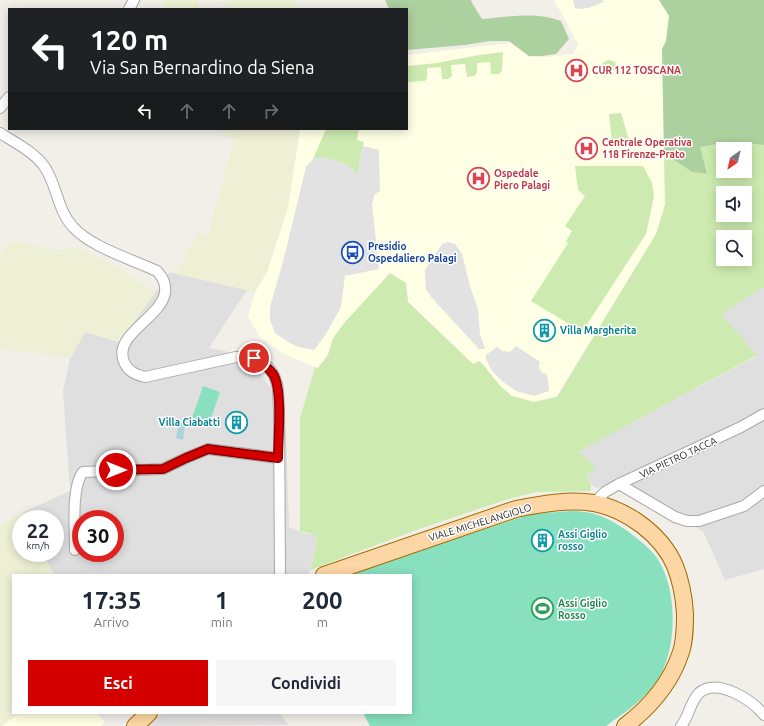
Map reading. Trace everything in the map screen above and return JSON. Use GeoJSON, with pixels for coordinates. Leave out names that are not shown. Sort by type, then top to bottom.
{"type":"FeatureCollection","features":[{"type":"Feature","properties":{"kind":"main road","name":"VIALE MICHELANGIOLO"},"geometry":{"type":"LineString","coordinates":[[327,574],[516,509],[562,503],[594,503],[622,513],[642,526],[660,541],[675,566],[684,600],[685,618],[684,643],[673,673],[648,706],[625,726]]}},
{"type":"Feature","properties":{"kind":"main road"},"geometry":{"type":"LineString","coordinates":[[135,726],[148,714]]}},
{"type":"Feature","properties":{"kind":"street"},"geometry":{"type":"LineString","coordinates":[[0,108],[8,98]]}},
{"type":"Feature","properties":{"kind":"street"},"geometry":{"type":"LineString","coordinates":[[0,133],[36,157],[44,165],[65,215],[78,232],[90,241],[156,271],[162,276],[166,284],[161,304],[158,309],[133,333],[123,346],[122,357],[130,370],[137,375],[145,377],[236,357],[254,358],[261,362],[274,375],[277,385],[278,409],[280,574]]}},
{"type":"Feature","properties":{"kind":"street","name":"VIA PIETRO TACCA"},"geometry":{"type":"LineString","coordinates":[[594,503],[605,492],[619,484],[741,428],[764,414]]}},
{"type":"Feature","properties":{"kind":"street"},"geometry":{"type":"LineString","coordinates":[[75,510],[76,488],[79,478],[83,472],[163,469],[208,449],[278,458]]}},
{"type":"Feature","properties":{"kind":"street"},"geometry":{"type":"LineString","coordinates":[[619,484],[675,517],[687,521],[699,521],[744,506],[764,491]]}},
{"type":"Feature","properties":{"kind":"street"},"geometry":{"type":"LineString","coordinates":[[681,726],[698,694],[711,687],[723,688],[737,694],[755,706],[764,715]]}},
{"type":"Feature","properties":{"kind":"shaded area"},"geometry":{"type":"Polygon","coordinates":[[[164,0],[198,0],[199,8],[165,8],[164,0]]]}},
{"type":"Feature","properties":{"kind":"shaded area"},"geometry":{"type":"Polygon","coordinates":[[[228,0],[296,0],[300,8],[223,8],[228,0]]]}},
{"type":"Feature","properties":{"kind":"shaded area","name":"Ospedale Piero Palagi"},"geometry":{"type":"Polygon","coordinates":[[[554,0],[659,0],[669,15],[666,44],[662,49],[665,205],[656,234],[557,396],[534,402],[512,396],[501,387],[480,361],[473,364],[408,302],[406,283],[358,309],[345,322],[333,338],[328,354],[318,368],[284,354],[260,337],[248,317],[255,292],[267,272],[288,207],[300,130],[408,130],[408,55],[511,43],[529,57],[549,57],[573,54],[578,44],[554,0]]]}},
{"type":"Feature","properties":{"kind":"shaded area"},"geometry":{"type":"Polygon","coordinates":[[[573,0],[603,0],[604,2],[581,9],[575,8],[573,0]]]}},
{"type":"Feature","properties":{"kind":"shaded area"},"geometry":{"type":"Polygon","coordinates":[[[220,130],[300,130],[288,207],[267,272],[255,292],[176,274],[197,232],[208,235],[234,140],[220,130]]]}},
{"type":"Feature","properties":{"kind":"shaded area"},"geometry":{"type":"Polygon","coordinates":[[[363,146],[379,150],[380,191],[375,194],[372,204],[379,269],[345,276],[341,307],[326,334],[314,350],[298,347],[275,333],[270,320],[270,307],[283,262],[306,167],[313,159],[321,157],[343,163],[352,168],[357,175],[363,146]]]}},
{"type":"Feature","properties":{"kind":"shaded area"},"geometry":{"type":"Polygon","coordinates":[[[12,242],[21,242],[56,250],[79,247],[116,267],[156,292],[119,342],[85,332],[71,358],[0,349],[0,256],[6,245],[12,242]]]}},
{"type":"Feature","properties":{"kind":"shaded area"},"geometry":{"type":"Polygon","coordinates":[[[448,242],[455,244],[462,254],[470,286],[478,309],[480,334],[485,349],[479,349],[426,290],[425,270],[442,244],[448,242]]]}},
{"type":"Feature","properties":{"kind":"shaded area"},"geometry":{"type":"Polygon","coordinates":[[[170,272],[247,290],[209,348],[225,351],[244,359],[257,368],[271,389],[286,431],[289,527],[307,534],[317,534],[316,547],[308,574],[54,574],[48,562],[64,562],[64,510],[28,510],[70,491],[63,391],[71,354],[85,332],[119,342],[170,272]]]}},
{"type":"Feature","properties":{"kind":"shaded area"},"geometry":{"type":"Polygon","coordinates":[[[764,287],[764,569],[725,580],[703,531],[607,485],[597,488],[591,484],[586,474],[595,469],[577,452],[757,356],[721,314],[764,287]]]}},
{"type":"Feature","properties":{"kind":"shaded area"},"geometry":{"type":"Polygon","coordinates":[[[516,346],[540,362],[539,369],[543,373],[547,374],[549,391],[534,396],[516,391],[502,381],[492,371],[486,359],[486,355],[497,347],[503,351],[510,352],[516,346]]]}},
{"type":"Feature","properties":{"kind":"shaded area"},"geometry":{"type":"Polygon","coordinates":[[[12,518],[12,562],[48,562],[54,574],[12,574],[12,714],[19,714],[0,726],[0,525],[12,518]]]}},
{"type":"Feature","properties":{"kind":"shaded area"},"geometry":{"type":"Polygon","coordinates":[[[18,714],[98,714],[105,722],[101,726],[0,726],[18,714]]]}},
{"type":"Feature","properties":{"kind":"shaded area"},"geometry":{"type":"Polygon","coordinates":[[[161,714],[280,714],[289,725],[147,726],[161,714]]]}},
{"type":"Feature","properties":{"kind":"green space"},"geometry":{"type":"Polygon","coordinates":[[[385,0],[471,0],[482,19],[532,15],[561,21],[569,39],[556,54],[542,56],[529,56],[509,41],[490,41],[465,45],[408,50],[408,8],[389,8],[385,0]]]}},
{"type":"Feature","properties":{"kind":"green space"},"geometry":{"type":"Polygon","coordinates":[[[659,0],[764,0],[764,145],[752,144],[752,142],[716,142],[716,144],[700,147],[707,174],[692,172],[664,153],[662,49],[666,41],[669,16],[659,0]]]}},
{"type":"Feature","properties":{"kind":"green space"},"geometry":{"type":"Polygon","coordinates":[[[503,52],[502,71],[499,74],[491,74],[490,62],[477,63],[477,73],[474,76],[467,77],[465,64],[451,65],[452,76],[448,79],[442,79],[441,67],[427,68],[427,78],[425,81],[408,82],[408,66],[437,63],[503,52]]]}},
{"type":"Feature","properties":{"kind":"green space"},"geometry":{"type":"Polygon","coordinates":[[[609,60],[615,62],[618,70],[601,71],[602,64],[609,60]]]}},
{"type":"Feature","properties":{"kind":"green space"},"geometry":{"type":"Polygon","coordinates":[[[621,113],[629,140],[612,142],[609,114],[621,113]]]}},
{"type":"Feature","properties":{"kind":"green space"},"geometry":{"type":"Polygon","coordinates":[[[326,130],[359,130],[357,140],[364,142],[357,176],[343,163],[321,157],[313,159],[326,130]]]}},
{"type":"Feature","properties":{"kind":"green space"},"geometry":{"type":"Polygon","coordinates":[[[716,144],[716,178],[752,178],[752,144],[764,145],[764,287],[721,314],[757,355],[578,452],[585,456],[596,469],[586,475],[591,484],[591,491],[536,492],[505,500],[419,529],[310,570],[316,547],[317,535],[300,531],[300,418],[315,367],[318,368],[328,355],[333,338],[345,322],[390,273],[406,283],[408,302],[473,364],[480,361],[501,387],[512,396],[534,402],[557,397],[656,234],[665,205],[664,153],[692,172],[707,174],[699,147],[716,144]]]}},
{"type":"Feature","properties":{"kind":"green space"},"geometry":{"type":"Polygon","coordinates":[[[575,166],[643,166],[652,183],[654,196],[646,234],[582,332],[531,301],[568,243],[566,241],[572,231],[565,226],[585,196],[578,190],[575,166]]]}},
{"type":"Feature","properties":{"kind":"green space"},"geometry":{"type":"Polygon","coordinates":[[[203,386],[220,392],[209,424],[192,418],[203,386]]]}},
{"type":"Feature","properties":{"kind":"green space","name":"Assi Giglio Rosso"},"geometry":{"type":"Polygon","coordinates":[[[571,511],[598,515],[627,531],[653,553],[667,578],[671,594],[673,627],[667,659],[657,681],[645,696],[606,726],[370,726],[364,714],[412,714],[412,574],[348,574],[531,514],[571,511]]]}},
{"type":"Feature","properties":{"kind":"water"},"geometry":{"type":"Polygon","coordinates":[[[179,423],[185,424],[183,440],[176,438],[179,423]]]}},
{"type":"Feature","properties":{"kind":"place","name":"CUR 112 TOSCANA"},"geometry":{"type":"Point","coordinates":[577,70]}},
{"type":"Feature","properties":{"kind":"place","name":"Centrale Operativa 118 Firenze-Prato"},"geometry":{"type":"Point","coordinates":[587,148]}},
{"type":"Feature","properties":{"kind":"place","name":"Ospedale Piero Palagi"},"geometry":{"type":"Point","coordinates":[478,179]}},
{"type":"Feature","properties":{"kind":"place","name":"Presidio Ospedaliero Palagi"},"geometry":{"type":"Point","coordinates":[352,252]}},
{"type":"Feature","properties":{"kind":"place","name":"Villa Margherita"},"geometry":{"type":"Point","coordinates":[544,330]}},
{"type":"Feature","properties":{"kind":"place","name":"Villa Ciabatti"},"geometry":{"type":"Point","coordinates":[236,422]}},
{"type":"Feature","properties":{"kind":"place","name":"Assi Giglio rosso"},"geometry":{"type":"Point","coordinates":[543,540]}},
{"type":"Feature","properties":{"kind":"place","name":"Assi Giglio Rosso"},"geometry":{"type":"Point","coordinates":[542,609]}},
{"type":"Feature","properties":{"kind":"route"},"geometry":{"type":"LineString","coordinates":[[116,470],[163,469],[208,449],[278,458],[277,385],[274,375],[261,362],[254,358]]}}]}
